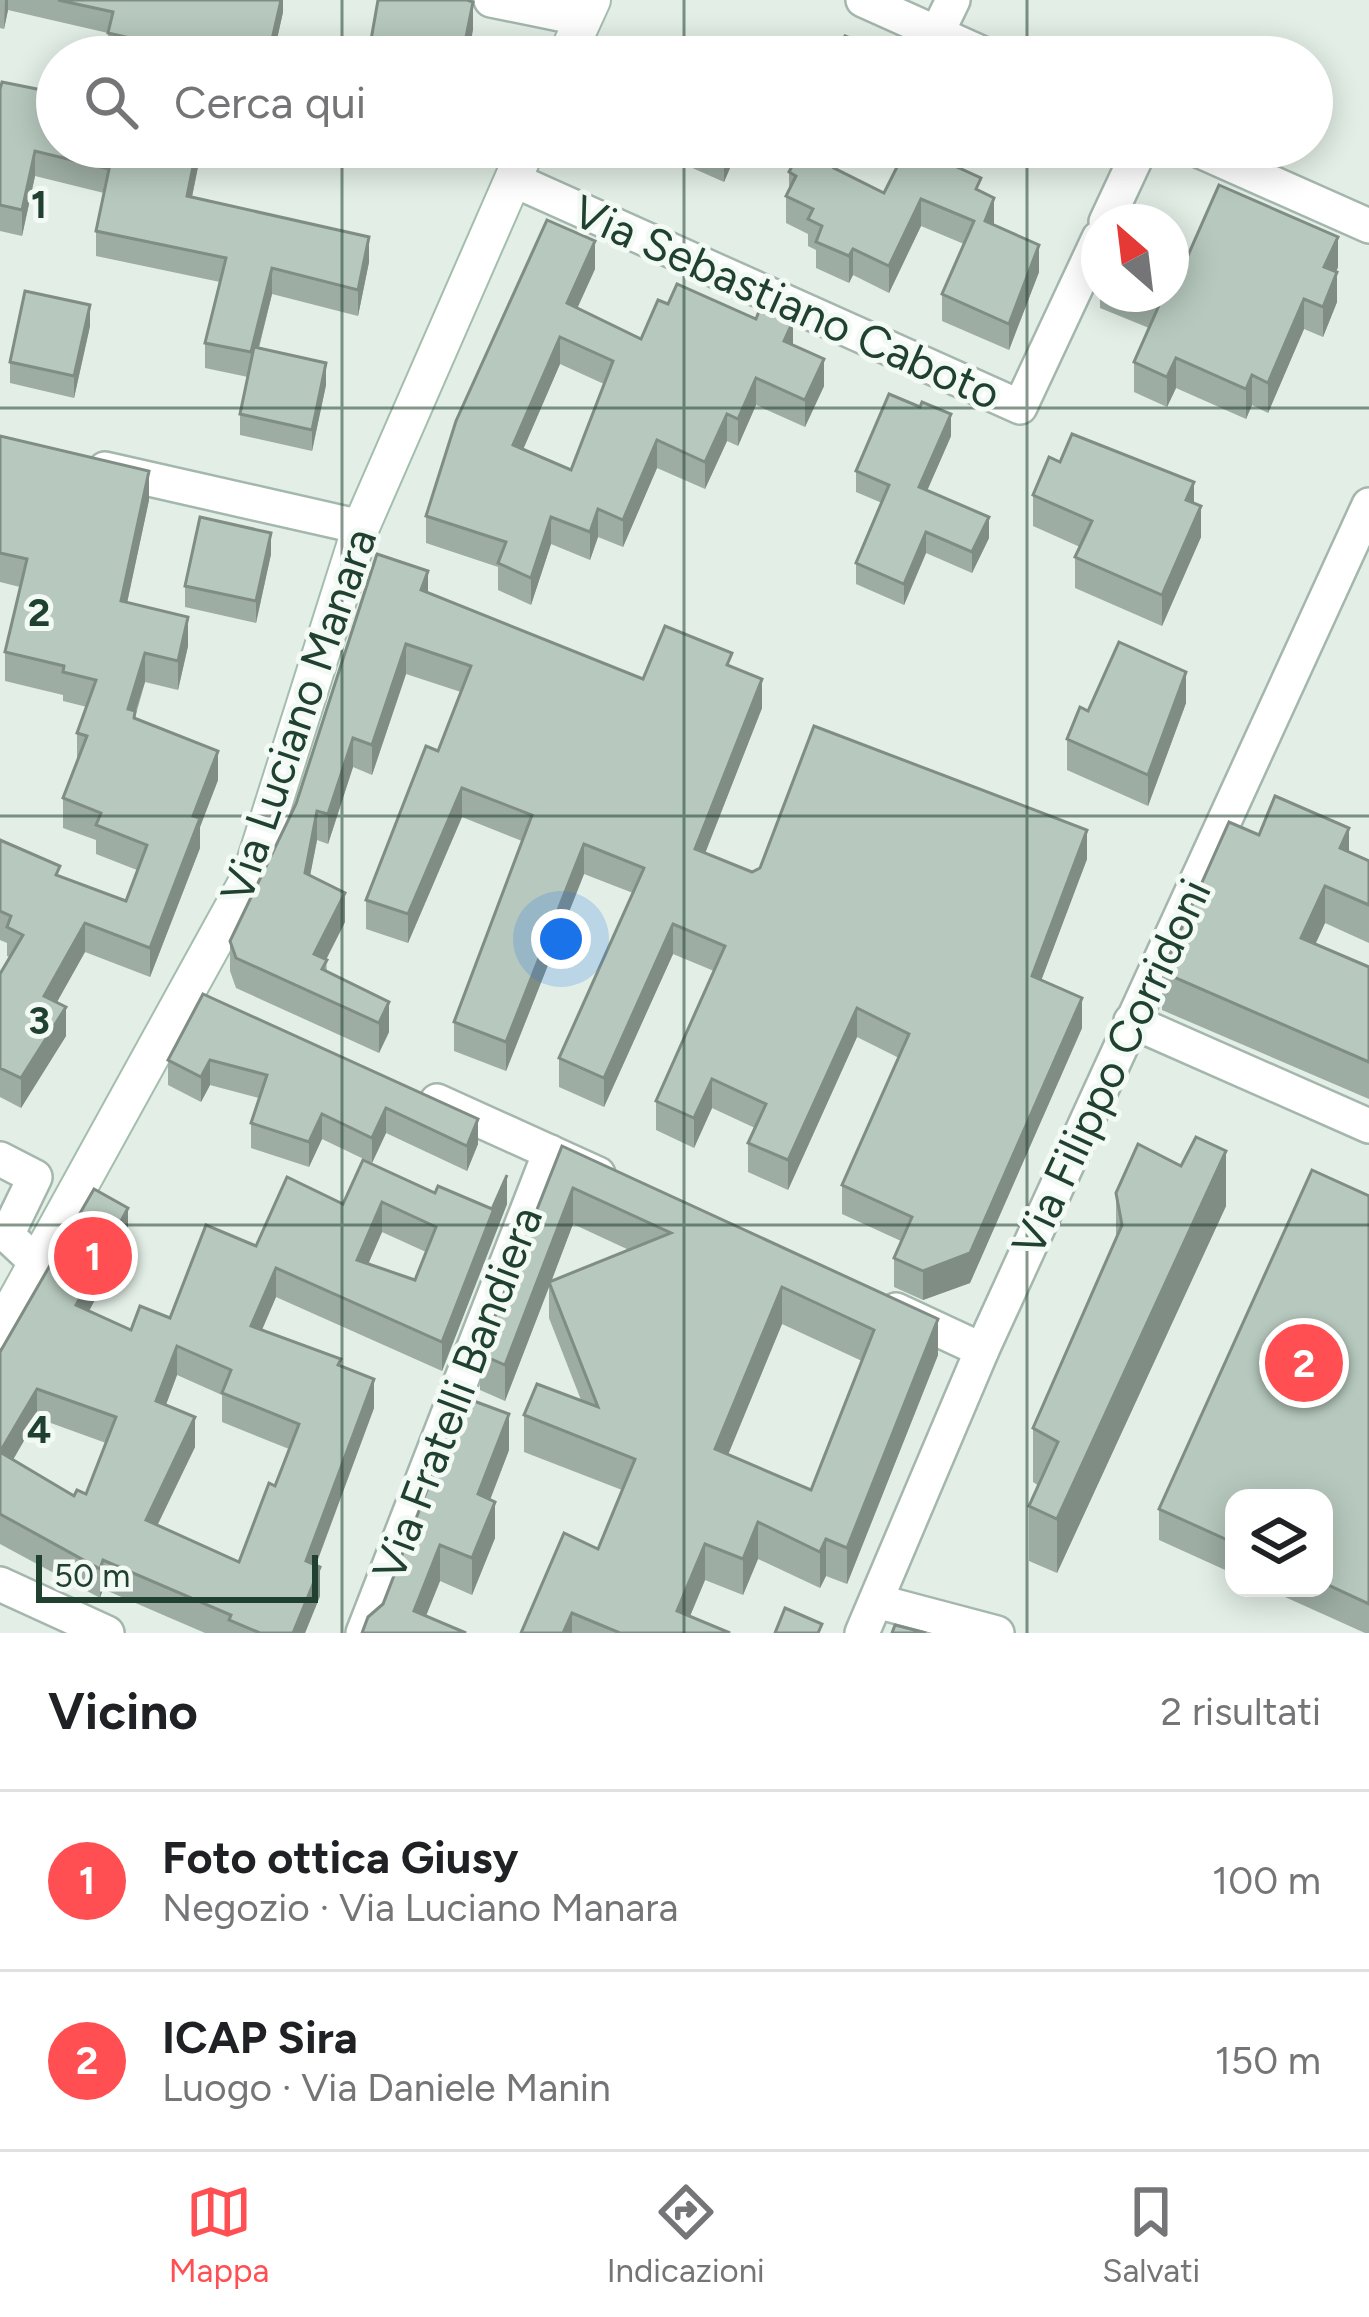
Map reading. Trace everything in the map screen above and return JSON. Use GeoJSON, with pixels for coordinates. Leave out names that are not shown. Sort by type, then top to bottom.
{"type":"FeatureCollection","features":[{"type":"Feature","properties":{"kind":"main road","name":"Via Luciano Manara"},"geometry":{"type":"LineString","coordinates":[[0,1330],[200,994],[251,875],[361,526],[519,168]]}},
{"type":"Feature","properties":{"kind":"street"},"geometry":{"type":"LineString","coordinates":[[491,0],[588,9]]}},
{"type":"Feature","properties":{"kind":"street"},"geometry":{"type":"LineString","coordinates":[[863,0],[944,36]]}},
{"type":"Feature","properties":{"kind":"street"},"geometry":{"type":"LineString","coordinates":[[937,33],[953,0]]}},
{"type":"Feature","properties":{"kind":"street","name":"Via Sebastiano Caboto"},"geometry":{"type":"LineString","coordinates":[[531,168],[1020,407],[1081,277]]}},
{"type":"Feature","properties":{"kind":"street"},"geometry":{"type":"LineString","coordinates":[[1114,204],[1131,168]]}},
{"type":"Feature","properties":{"kind":"street"},"geometry":{"type":"LineString","coordinates":[[1238,168],[1369,226]]}},
{"type":"Feature","properties":{"kind":"street"},"geometry":{"type":"LineString","coordinates":[[68,460],[361,526]]}},
{"type":"Feature","properties":{"kind":"street","name":"Via Filippo Corridoni"},"geometry":{"type":"LineString","coordinates":[[862,1633],[982,1350],[1131,1021],[1360,552],[1369,505]]}},
{"type":"Feature","properties":{"kind":"street"},"geometry":{"type":"LineString","coordinates":[[1131,1021],[1369,1126]]}},
{"type":"Feature","properties":{"kind":"street"},"geometry":{"type":"LineString","coordinates":[[401,1085],[637,1192]]}},
{"type":"Feature","properties":{"kind":"street","name":"Via Fratelli Bandiera"},"geometry":{"type":"LineString","coordinates":[[363,1633],[550,1153]]}},
{"type":"Feature","properties":{"kind":"street"},"geometry":{"type":"LineString","coordinates":[[0,1159],[35,1177],[4,1239],[37,1263]]}},
{"type":"Feature","properties":{"kind":"street"},"geometry":{"type":"LineString","coordinates":[[874,1300],[982,1350]]}},
{"type":"Feature","properties":{"kind":"street"},"geometry":{"type":"LineString","coordinates":[[0,1584],[106,1633]]}},
{"type":"Feature","properties":{"kind":"street"},"geometry":{"type":"LineString","coordinates":[[876,1601],[997,1633]]}},
{"type":"Feature","properties":{"kind":"building"},"geometry":{"type":"Polygon","coordinates":[[[58,0],[281,0],[273,36],[121,36],[108,33],[113,12],[58,0]]]}},
{"type":"Feature","properties":{"kind":"building"},"geometry":{"type":"Polygon","coordinates":[[[378,0],[473,2],[466,36],[372,36],[378,0]]]}},
{"type":"Feature","properties":{"kind":"building"},"geometry":{"type":"Polygon","coordinates":[[[2,82],[36,89],[36,151],[22,210],[0,205],[2,82]]]}},
{"type":"Feature","properties":{"kind":"building"},"geometry":{"type":"Polygon","coordinates":[[[105,168],[193,168],[187,196],[369,237],[358,290],[272,268],[251,352],[205,343],[226,258],[96,231],[109,169],[105,168]]]}},
{"type":"Feature","properties":{"kind":"building"},"geometry":{"type":"Polygon","coordinates":[[[791,168],[834,168],[884,193],[896,168],[959,168],[981,178],[976,189],[994,198],[985,221],[1039,245],[1009,324],[942,294],[974,221],[921,199],[889,266],[853,249],[849,256],[816,242],[822,226],[808,219],[813,209],[786,196],[796,176],[789,172],[791,168]]]}},
{"type":"Feature","properties":{"kind":"building"},"geometry":{"type":"Polygon","coordinates":[[[1219,185],[1338,237],[1324,267],[1337,272],[1323,307],[1304,299],[1268,383],[1252,375],[1246,389],[1176,358],[1167,377],[1134,362],[1156,312],[1189,312],[1189,253],[1219,185]]]}},
{"type":"Feature","properties":{"kind":"building"},"geometry":{"type":"Polygon","coordinates":[[[547,220],[595,241],[567,303],[641,339],[658,300],[668,304],[677,284],[756,319],[761,306],[793,321],[784,341],[824,359],[805,400],[756,378],[738,419],[727,414],[705,462],[657,440],[623,520],[598,509],[590,532],[551,517],[531,578],[498,563],[506,542],[426,516],[456,421],[547,220]],[[560,337],[513,445],[571,470],[613,361],[560,337]]]}},
{"type":"Feature","properties":{"kind":"building"},"geometry":{"type":"Polygon","coordinates":[[[25,291],[90,305],[74,376],[10,362],[25,291]]]}},
{"type":"Feature","properties":{"kind":"building"},"geometry":{"type":"Polygon","coordinates":[[[254,347],[326,363],[312,430],[240,414],[254,347]]]}},
{"type":"Feature","properties":{"kind":"building"},"geometry":{"type":"Polygon","coordinates":[[[889,394],[951,414],[919,487],[989,517],[972,552],[926,532],[904,584],[856,563],[889,485],[856,471],[889,394]]]}},
{"type":"Feature","properties":{"kind":"building"},"geometry":{"type":"Polygon","coordinates":[[[1072,434],[1194,482],[1186,500],[1201,506],[1162,595],[1075,557],[1092,521],[1033,495],[1049,457],[1060,462],[1072,434]]]}},
{"type":"Feature","properties":{"kind":"building"},"geometry":{"type":"Polygon","coordinates":[[[0,436],[149,471],[121,601],[188,617],[178,661],[145,653],[128,709],[135,711],[134,718],[218,751],[193,816],[200,818],[150,948],[85,923],[44,996],[66,1007],[21,1078],[0,1068],[0,974],[23,935],[7,927],[11,916],[0,911],[0,840],[60,866],[56,875],[126,901],[147,845],[96,825],[101,813],[63,798],[87,736],[77,733],[96,680],[63,672],[64,666],[5,652],[27,559],[0,553],[0,436]]]}},
{"type":"Feature","properties":{"kind":"building"},"geometry":{"type":"Polygon","coordinates":[[[200,517],[271,533],[256,601],[185,586],[200,517]]]}},
{"type":"Feature","properties":{"kind":"building"},"geometry":{"type":"Polygon","coordinates":[[[377,554],[428,571],[421,590],[643,679],[665,626],[732,653],[727,665],[762,679],[695,849],[752,872],[760,868],[814,726],[1087,830],[1032,976],[1082,998],[970,1253],[923,1271],[894,1258],[912,1217],[842,1185],[909,1034],[857,1008],[788,1160],[748,1143],[766,1104],[712,1079],[694,1118],[656,1101],[725,946],[673,924],[604,1078],[559,1058],[644,868],[584,844],[506,1042],[454,1022],[532,815],[462,788],[408,914],[366,900],[426,746],[438,751],[471,666],[406,644],[372,745],[353,738],[328,814],[317,811],[305,873],[345,893],[314,954],[327,960],[322,969],[389,1002],[379,1023],[236,958],[230,941],[296,804],[377,554]]]}},
{"type":"Feature","properties":{"kind":"building"},"geometry":{"type":"Polygon","coordinates":[[[1119,642],[1186,672],[1148,775],[1067,739],[1080,707],[1088,711],[1119,642]]]}},
{"type":"Feature","properties":{"kind":"building"},"geometry":{"type":"Polygon","coordinates":[[[1275,796],[1349,828],[1340,848],[1369,861],[1369,905],[1325,886],[1301,938],[1369,967],[1369,1062],[1162,972],[1229,822],[1259,835],[1275,796]]]}},
{"type":"Feature","properties":{"kind":"building"},"geometry":{"type":"Polygon","coordinates":[[[203,994],[478,1119],[467,1146],[386,1108],[372,1138],[322,1114],[309,1142],[251,1123],[267,1075],[210,1060],[201,1077],[168,1060],[203,994]]]}},
{"type":"Feature","properties":{"kind":"building"},"geometry":{"type":"Polygon","coordinates":[[[1196,1137],[1226,1151],[1057,1519],[1029,1506],[1058,1442],[1033,1428],[1122,1225],[1116,1193],[1138,1144],[1181,1166],[1196,1137]]]}},
{"type":"Feature","properties":{"kind":"building"},"geometry":{"type":"Polygon","coordinates":[[[562,1146],[938,1319],[847,1548],[826,1539],[820,1552],[758,1522],[743,1559],[705,1544],[677,1611],[730,1633],[620,1633],[572,1613],[563,1633],[521,1633],[564,1533],[598,1549],[635,1459],[524,1415],[537,1384],[598,1407],[549,1282],[671,1233],[573,1188],[505,1365],[480,1354],[562,1146]],[[782,1287],[715,1449],[811,1490],[874,1330],[782,1287]]]}},
{"type":"Feature","properties":{"kind":"building"},"geometry":{"type":"Polygon","coordinates":[[[363,1160],[435,1193],[438,1186],[492,1209],[507,1175],[442,1342],[276,1268],[251,1326],[341,1359],[338,1365],[374,1379],[306,1561],[320,1567],[293,1633],[260,1633],[229,1620],[231,1615],[103,1560],[100,1569],[0,1514],[0,1452],[0,1352],[94,1189],[128,1208],[76,1305],[131,1330],[140,1306],[170,1318],[206,1225],[256,1246],[287,1177],[343,1204],[363,1160]],[[382,1202],[357,1260],[415,1280],[436,1227],[382,1202]],[[177,1346],[156,1401],[195,1417],[146,1520],[239,1562],[269,1483],[275,1486],[299,1424],[222,1393],[231,1370],[177,1346]],[[37,1389],[0,1452],[74,1496],[77,1490],[86,1494],[116,1417],[37,1389]]]}},
{"type":"Feature","properties":{"kind":"building"},"geometry":{"type":"Polygon","coordinates":[[[1312,1170],[1369,1196],[1369,1604],[1333,1587],[1333,1489],[1225,1489],[1225,1539],[1159,1509],[1312,1170]]]}},
{"type":"Feature","properties":{"kind":"building"},"geometry":{"type":"Polygon","coordinates":[[[463,1397],[509,1414],[478,1494],[495,1502],[472,1558],[440,1545],[414,1611],[466,1633],[362,1633],[368,1617],[383,1604],[463,1397]]]}},
{"type":"Feature","properties":{"kind":"building"},"geometry":{"type":"Polygon","coordinates":[[[785,1608],[822,1624],[818,1633],[775,1633],[785,1608]]]}},
{"type":"Feature","properties":{"kind":"building"},"geometry":{"type":"Polygon","coordinates":[[[895,1625],[926,1633],[892,1633],[895,1625]]]}},
{"type":"Feature","properties":{"kind":"place","name":"Foto ottica Giusy"},"geometry":{"type":"Point","coordinates":[93,1256]}},
{"type":"Feature","properties":{"kind":"place","name":"ICAP Sira"},"geometry":{"type":"Point","coordinates":[1304,1363]}}]}
